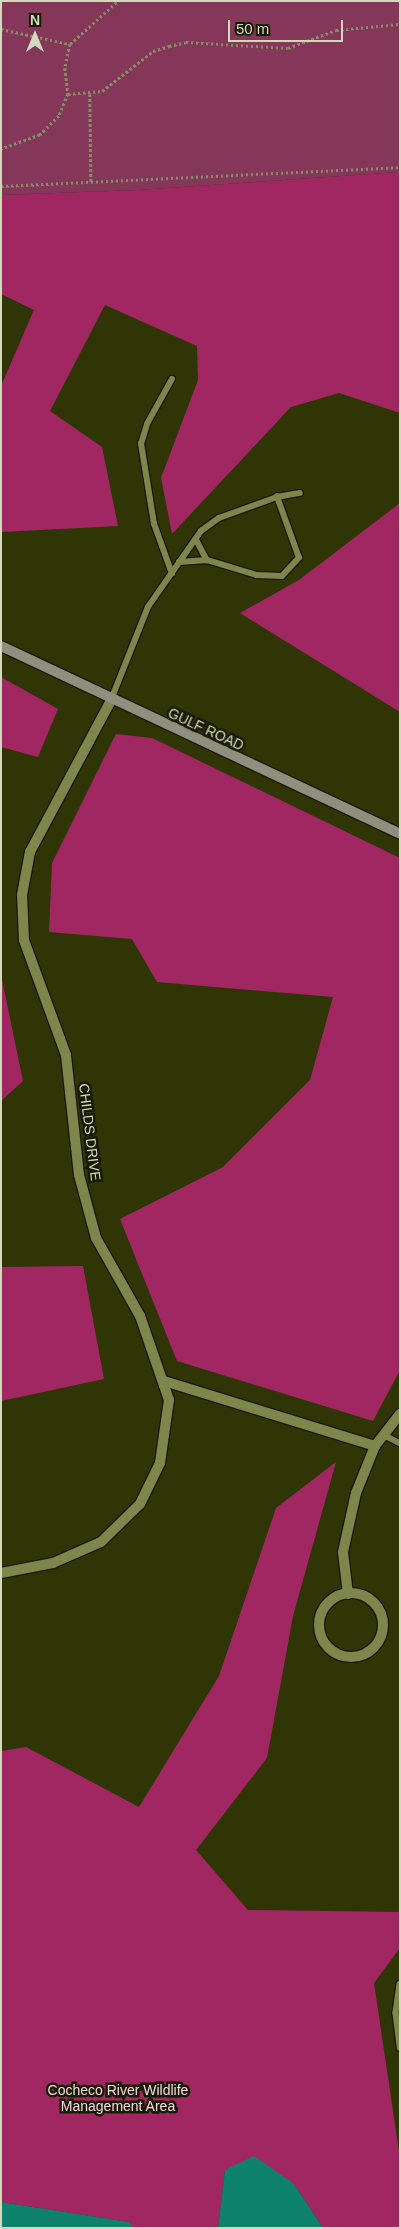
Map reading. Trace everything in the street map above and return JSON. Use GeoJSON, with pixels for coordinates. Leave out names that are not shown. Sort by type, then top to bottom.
{"type":"FeatureCollection","features":[{"type":"Feature","properties":{"kind":"street","name":"GULF ROAD"},"geometry":{"type":"LineString","coordinates":[[1,646],[111,700],[400,834]]}},
{"type":"Feature","properties":{"kind":"street","name":"CHILDS DRIVE"},"geometry":{"type":"LineString","coordinates":[[1,1573],[53,1563],[101,1542],[140,1504],[160,1463],[168,1400],[164,1381],[140,1316],[96,1238],[79,1175],[66,1055],[24,940],[22,896],[30,852],[111,700]]}},
{"type":"Feature","properties":{"kind":"street"},"geometry":{"type":"LineString","coordinates":[[164,1381],[375,1446]]}},
{"type":"Feature","properties":{"kind":"street"},"geometry":{"type":"LineString","coordinates":[[348,1594],[343,1552],[356,1493],[375,1446],[400,1414]]}},
{"type":"Feature","properties":{"kind":"street"},"geometry":{"type":"LineString","coordinates":[[348,1594],[376,1604],[384,1622],[383,1633],[372,1650],[353,1657],[332,1650],[324,1642],[319,1623],[330,1602],[348,1594]]}},
{"type":"Feature","properties":{"kind":"lane"},"geometry":{"type":"LineString","coordinates":[[172,379],[147,424],[141,444],[154,524],[172,574]]}},
{"type":"Feature","properties":{"kind":"lane"},"geometry":{"type":"LineString","coordinates":[[111,700],[148,607],[196,539],[219,518],[277,497],[300,493]]}},
{"type":"Feature","properties":{"kind":"lane"},"geometry":{"type":"LineString","coordinates":[[180,562],[207,560],[257,575],[282,576],[290,570],[298,558],[298,550],[277,497]]}},
{"type":"Feature","properties":{"kind":"lane"},"geometry":{"type":"LineString","coordinates":[[196,539],[207,560]]}},
{"type":"Feature","properties":{"kind":"lane"},"geometry":{"type":"LineString","coordinates":[[384,1435],[400,1443]]}},
{"type":"Feature","properties":{"kind":"lane"},"geometry":{"type":"LineString","coordinates":[[400,1984],[396,2013],[400,2048]]}},
{"type":"Feature","properties":{"kind":"path"},"geometry":{"type":"LineString","coordinates":[[1,149],[40,135],[59,116],[68,94],[65,68],[70,44],[118,1]]}},
{"type":"Feature","properties":{"kind":"path"},"geometry":{"type":"LineString","coordinates":[[68,94],[90,94],[109,88],[153,51],[186,42],[288,48],[336,30],[400,24]]}},
{"type":"Feature","properties":{"kind":"path"},"geometry":{"type":"LineString","coordinates":[[1,29],[70,44]]}},
{"type":"Feature","properties":{"kind":"path"},"geometry":{"type":"LineString","coordinates":[[90,94],[91,182]]}},
{"type":"Feature","properties":{"kind":"path"},"geometry":{"type":"LineString","coordinates":[[1,186],[400,167]]}},
{"type":"Feature","properties":{"kind":"shaded area"},"geometry":{"type":"Polygon","coordinates":[[[1,1],[400,1],[400,172],[138,190],[1,195],[1,1]]]}},
{"type":"Feature","properties":{"kind":"green space"},"geometry":{"type":"Polygon","coordinates":[[[400,172],[400,413],[339,393],[291,407],[172,534],[161,478],[198,380],[197,346],[105,305],[50,411],[102,447],[118,526],[1,532],[1,386],[34,310],[1,294],[1,195],[138,190],[400,172]]]}},
{"type":"Feature","properties":{"kind":"green space"},"geometry":{"type":"Polygon","coordinates":[[[400,503],[400,712],[240,613],[299,580],[400,503]]]}},
{"type":"Feature","properties":{"kind":"green space"},"geometry":{"type":"Polygon","coordinates":[[[1,677],[58,709],[38,757],[1,747],[1,677]]]}},
{"type":"Feature","properties":{"kind":"green space"},"geometry":{"type":"Polygon","coordinates":[[[116,734],[152,738],[400,858],[400,1370],[373,1421],[177,1361],[120,1219],[223,1167],[310,1080],[333,997],[157,982],[132,939],[49,932],[52,863],[116,734]]]}},
{"type":"Feature","properties":{"kind":"green space"},"geometry":{"type":"Polygon","coordinates":[[[1,975],[23,1081],[1,1101],[1,975]]]}},
{"type":"Feature","properties":{"kind":"green space"},"geometry":{"type":"Polygon","coordinates":[[[83,1266],[104,1379],[1,1401],[1,1267],[83,1266]]]}},
{"type":"Feature","properties":{"kind":"green space","name":"Cocheco River Wildlife Management Area"},"geometry":{"type":"Polygon","coordinates":[[[336,1462],[293,1616],[267,1758],[196,1850],[248,1910],[400,1912],[400,1948],[374,1983],[400,2158],[400,2228],[323,2228],[294,2184],[225,2171],[218,2228],[133,2228],[128,2222],[1,2202],[1,1751],[26,1747],[139,1807],[219,1676],[276,1508],[336,1462]]]}},
{"type":"Feature","properties":{"kind":"water"},"geometry":{"type":"Polygon","coordinates":[[[254,2156],[294,2184],[323,2228],[218,2228],[225,2170],[254,2156]]]}},
{"type":"Feature","properties":{"kind":"water"},"geometry":{"type":"Polygon","coordinates":[[[1,2202],[129,2222],[133,2228],[1,2228],[1,2202]]]}}]}
